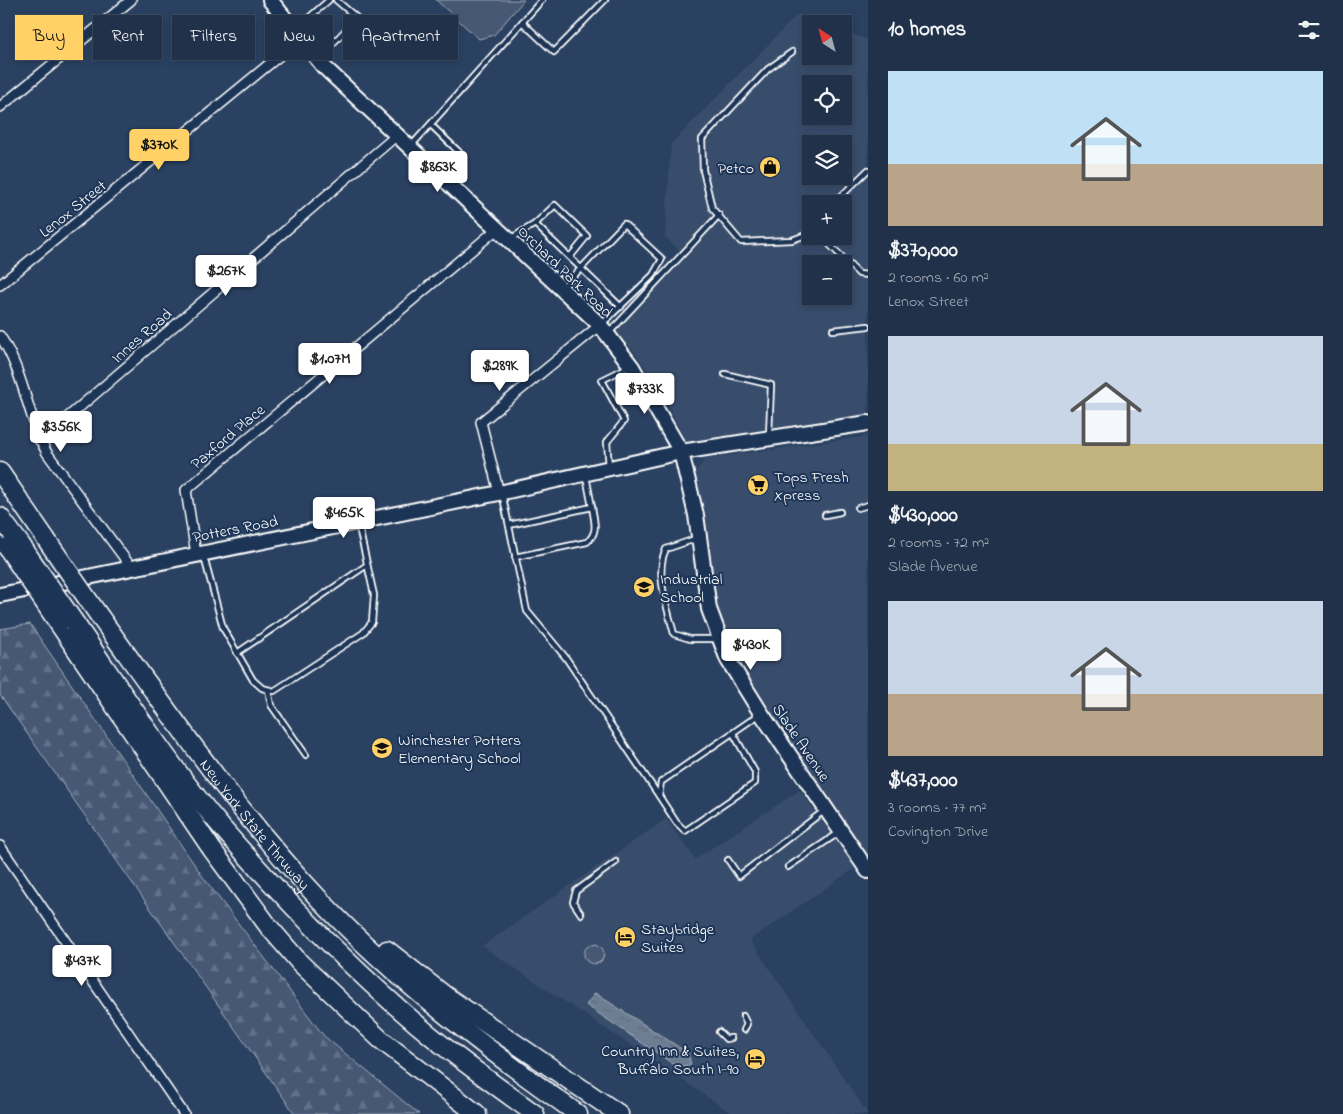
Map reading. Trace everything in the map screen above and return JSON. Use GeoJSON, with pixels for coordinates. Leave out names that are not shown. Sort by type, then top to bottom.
{"type":"FeatureCollection","features":[{"type":"Feature","properties":{"kind":"highway","name":"New York State Thruway"},"geometry":{"type":"LineString","coordinates":[[0,472],[100,618],[205,764],[262,835],[321,900],[414,990],[504,1062],[578,1114]]}},
{"type":"Feature","properties":{"kind":"highway"},"geometry":{"type":"LineString","coordinates":[[0,517],[9,543],[67,624],[190,818],[269,927],[300,963],[380,1039],[477,1114]]}},
{"type":"Feature","properties":{"kind":"highway","name":"New York State Thruway"},"geometry":{"type":"LineString","coordinates":[[67,624],[222,827],[296,910],[364,976],[440,1043],[535,1114]]}},
{"type":"Feature","properties":{"kind":"highway"},"geometry":{"type":"LineString","coordinates":[[321,900],[447,997],[619,1114]]}},
{"type":"Feature","properties":{"kind":"street"},"geometry":{"type":"LineString","coordinates":[[0,107],[131,0]]}},
{"type":"Feature","properties":{"kind":"street","name":"Orchard Park Road"},"geometry":{"type":"LineString","coordinates":[[270,0],[282,15]]}},
{"type":"Feature","properties":{"kind":"street","name":"Lenox Street"},"geometry":{"type":"LineString","coordinates":[[0,285],[267,60]]}},
{"type":"Feature","properties":{"kind":"street","name":"Orchard Park Road"},"geometry":{"type":"LineString","coordinates":[[319,60],[604,330],[631,365],[681,452]]}},
{"type":"Feature","properties":{"kind":"street","name":"Innes Road"},"geometry":{"type":"LineString","coordinates":[[40,441],[397,135]]}},
{"type":"Feature","properties":{"kind":"street","name":"Paxford Place"},"geometry":{"type":"LineString","coordinates":[[199,554],[186,490],[497,228]]}},
{"type":"Feature","properties":{"kind":"street"},"geometry":{"type":"LineString","coordinates":[[500,492],[481,422],[604,330]]}},
{"type":"Feature","properties":{"kind":"street"},"geometry":{"type":"LineString","coordinates":[[0,336],[19,374],[40,441],[52,462],[132,568]]}},
{"type":"Feature","properties":{"kind":"street"},"geometry":{"type":"LineString","coordinates":[[681,452],[868,423]]}},
{"type":"Feature","properties":{"kind":"street","name":"Potters Road"},"geometry":{"type":"LineString","coordinates":[[0,595],[500,492],[681,452]]}},
{"type":"Feature","properties":{"kind":"street","name":"Slade Avenue"},"geometry":{"type":"LineString","coordinates":[[681,452],[700,537],[709,608],[728,660],[761,714],[868,871]]}},
{"type":"Feature","properties":{"kind":"street"},"geometry":{"type":"LineString","coordinates":[[0,846],[184,1114]]}},
{"type":"Feature","properties":{"kind":"lane"},"geometry":{"type":"LineString","coordinates":[[315,15],[329,0]]}},
{"type":"Feature","properties":{"kind":"lane"},"geometry":{"type":"LineString","coordinates":[[333,43],[357,18],[336,0]]}},
{"type":"Feature","properties":{"kind":"lane"},"geometry":{"type":"LineString","coordinates":[[410,147],[542,0]]}},
{"type":"Feature","properties":{"kind":"lane"},"geometry":{"type":"LineString","coordinates":[[522,22],[554,52],[605,0]]}},
{"type":"Feature","properties":{"kind":"lane"},"geometry":{"type":"LineString","coordinates":[[792,52],[768,69],[702,139],[702,170],[712,208],[741,242],[792,240],[802,236]]}},
{"type":"Feature","properties":{"kind":"lane"},"geometry":{"type":"LineString","coordinates":[[431,125],[459,152]]}},
{"type":"Feature","properties":{"kind":"lane"},"geometry":{"type":"LineString","coordinates":[[842,195],[868,170]]}},
{"type":"Feature","properties":{"kind":"lane"},"geometry":{"type":"LineString","coordinates":[[509,240],[535,224],[555,205],[586,236],[570,257]]}},
{"type":"Feature","properties":{"kind":"lane"},"geometry":{"type":"LineString","coordinates":[[604,330],[719,215]]}},
{"type":"Feature","properties":{"kind":"lane"},"geometry":{"type":"LineString","coordinates":[[535,224],[621,308]]}},
{"type":"Feature","properties":{"kind":"lane"},"geometry":{"type":"LineString","coordinates":[[561,289],[624,224],[662,259],[653,275],[621,308],[604,330]]}},
{"type":"Feature","properties":{"kind":"lane"},"geometry":{"type":"LineString","coordinates":[[830,245],[859,274],[868,275]]}},
{"type":"Feature","properties":{"kind":"lane"},"geometry":{"type":"LineString","coordinates":[[833,330],[868,326]]}},
{"type":"Feature","properties":{"kind":"lane"},"geometry":{"type":"LineString","coordinates":[[609,468],[607,442],[624,421],[602,380],[631,365]]}},
{"type":"Feature","properties":{"kind":"lane"},"geometry":{"type":"LineString","coordinates":[[725,374],[771,385],[768,437]]}},
{"type":"Feature","properties":{"kind":"lane"},"geometry":{"type":"LineString","coordinates":[[515,557],[587,542],[594,537],[596,529],[586,473]]}},
{"type":"Feature","properties":{"kind":"lane"},"geometry":{"type":"LineString","coordinates":[[500,492],[527,611],[566,658],[676,822],[685,831],[755,783],[755,772],[732,733]]}},
{"type":"Feature","properties":{"kind":"lane"},"geometry":{"type":"LineString","coordinates":[[858,508],[868,505]]}},
{"type":"Feature","properties":{"kind":"lane"},"geometry":{"type":"LineString","coordinates":[[508,526],[592,507]]}},
{"type":"Feature","properties":{"kind":"lane"},"geometry":{"type":"LineString","coordinates":[[826,516],[840,512]]}},
{"type":"Feature","properties":{"kind":"lane"},"geometry":{"type":"LineString","coordinates":[[199,554],[223,628],[253,680],[262,688],[274,691],[363,633],[372,622],[374,595],[358,521]]}},
{"type":"Feature","properties":{"kind":"lane"},"geometry":{"type":"LineString","coordinates":[[700,537],[666,549],[663,556],[662,578],[674,634],[690,639],[719,639]]}},
{"type":"Feature","properties":{"kind":"lane"},"geometry":{"type":"LineString","coordinates":[[237,653],[367,564]]}},
{"type":"Feature","properties":{"kind":"lane"},"geometry":{"type":"LineString","coordinates":[[268,690],[271,704],[306,756]]}},
{"type":"Feature","properties":{"kind":"lane"},"geometry":{"type":"LineString","coordinates":[[659,796],[662,782],[761,714]]}},
{"type":"Feature","properties":{"kind":"lane"},"geometry":{"type":"LineString","coordinates":[[728,860],[739,876],[826,809]]}},
{"type":"Feature","properties":{"kind":"lane"},"geometry":{"type":"LineString","coordinates":[[788,867],[841,831]]}},
{"type":"Feature","properties":{"kind":"lane"},"geometry":{"type":"LineString","coordinates":[[581,914],[573,902],[576,891],[616,862]]}},
{"type":"Feature","properties":{"kind":"lane"},"geometry":{"type":"LineString","coordinates":[[743,1016],[747,1024],[744,1030]]}},
{"type":"Feature","properties":{"kind":"lane"},"geometry":{"type":"LineString","coordinates":[[719,1032],[726,1039],[731,1038]]}},
{"type":"Feature","properties":{"kind":"shaded area"},"geometry":{"type":"Polygon","coordinates":[[[798,14],[802,15],[802,65],[852,65],[852,34],[868,40],[868,415],[686,442],[664,396],[634,351],[610,326],[682,253],[665,237],[671,144],[798,14]]]}},
{"type":"Feature","properties":{"kind":"shaded area"},"geometry":{"type":"Polygon","coordinates":[[[868,436],[868,858],[751,684],[724,629],[713,588],[695,473],[705,459],[868,436]]]}},
{"type":"Feature","properties":{"kind":"shaded area"},"geometry":{"type":"Polygon","coordinates":[[[800,790],[855,868],[750,940],[868,1114],[733,1114],[482,946],[666,819],[695,859],[800,790]]]}},
{"type":"Feature","properties":{"kind":"green space"},"geometry":{"type":"Polygon","coordinates":[[[436,0],[524,0],[494,35],[479,39],[458,20],[458,15],[453,15],[436,0]]]}},
{"type":"Feature","properties":{"kind":"green space"},"geometry":{"type":"Polygon","coordinates":[[[30,624],[203,877],[324,1036],[419,1114],[295,1114],[0,695],[0,629],[30,624]]]}},
{"type":"Feature","properties":{"kind":"green space"},"geometry":{"type":"Polygon","coordinates":[[[594,944],[601,947],[604,954],[601,961],[594,964],[587,961],[584,954],[587,947],[594,944]]]}},
{"type":"Feature","properties":{"kind":"water"},"geometry":{"type":"Polygon","coordinates":[[[595,993],[688,1053],[691,1065],[676,1066],[586,1005],[595,993]]]}},
{"type":"Feature","properties":{"kind":"place","name":"Petco"},"geometry":{"type":"Point","coordinates":[770,167]}},
{"type":"Feature","properties":{"kind":"place","name":"Tops Fresh Xpress"},"geometry":{"type":"Point","coordinates":[758,485]}},
{"type":"Feature","properties":{"kind":"place","name":"Industrial School"},"geometry":{"type":"Point","coordinates":[644,587]}},
{"type":"Feature","properties":{"kind":"place","name":"Winchester Potters Elementary School"},"geometry":{"type":"Point","coordinates":[382,748]}},
{"type":"Feature","properties":{"kind":"place","name":"Staybridge Suites"},"geometry":{"type":"Point","coordinates":[625,937]}},
{"type":"Feature","properties":{"kind":"place","name":"Country Inn & Suites, Buffalo South I-90"},"geometry":{"type":"Point","coordinates":[755,1059]}}]}
